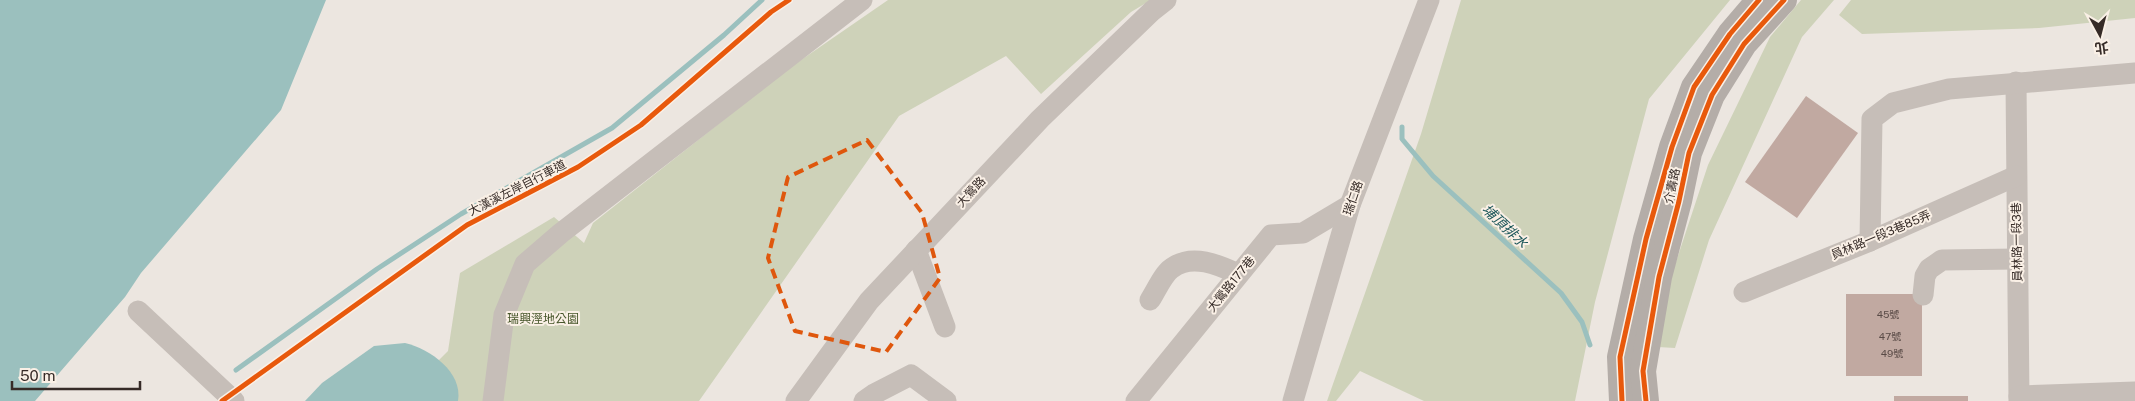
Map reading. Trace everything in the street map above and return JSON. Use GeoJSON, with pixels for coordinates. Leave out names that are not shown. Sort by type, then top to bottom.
{"type":"FeatureCollection","features":[{"type":"Feature","properties":{"kind":"main road","name":"介壽路"},"geometry":{"type":"LineString","coordinates":[[1622,401],[1620,356],[1646,239],[1672,147],[1694,87],[1730,34],[1759,0]]}},
{"type":"Feature","properties":{"kind":"main road","name":"介壽路"},"geometry":{"type":"LineString","coordinates":[[1646,401],[1643,371],[1659,277],[1679,201],[1689,153],[1717,88],[1744,44],[1784,0]]}},
{"type":"Feature","properties":{"kind":"street"},"geometry":{"type":"LineString","coordinates":[[494,401],[504,315],[525,264],[561,233],[862,0]]}},
{"type":"Feature","properties":{"kind":"street","name":"大鶯路"},"geometry":{"type":"LineString","coordinates":[[796,401],[869,301],[916,250],[1040,120],[1166,0]]}},
{"type":"Feature","properties":{"kind":"street","name":"瑞仁路"},"geometry":{"type":"LineString","coordinates":[[1293,401],[1350,205],[1429,0]]}},
{"type":"Feature","properties":{"kind":"street"},"geometry":{"type":"LineString","coordinates":[[1870,241],[1872,119],[1893,103],[1940,91],[2016,82],[2135,73]]}},
{"type":"Feature","properties":{"kind":"street","name":"員林路一段3巷"},"geometry":{"type":"LineString","coordinates":[[2016,82],[2019,398]]}},
{"type":"Feature","properties":{"kind":"street","name":"員林路一段3巷85弄"},"geometry":{"type":"LineString","coordinates":[[1744,292],[1870,241],[2016,176]]}},
{"type":"Feature","properties":{"kind":"street","name":"大鶯路177巷"},"geometry":{"type":"LineString","coordinates":[[1136,401],[1271,235],[1303,233],[1350,205]]}},
{"type":"Feature","properties":{"kind":"street"},"geometry":{"type":"LineString","coordinates":[[916,250],[945,327]]}},
{"type":"Feature","properties":{"kind":"street"},"geometry":{"type":"LineString","coordinates":[[1923,295],[1925,276],[1929,269],[1942,260],[2018,259]]}},
{"type":"Feature","properties":{"kind":"street"},"geometry":{"type":"LineString","coordinates":[[1150,300],[1170,268],[1179,264],[1191,261],[1214,262],[1238,274]]}},
{"type":"Feature","properties":{"kind":"street"},"geometry":{"type":"LineString","coordinates":[[138,311],[234,401]]}},
{"type":"Feature","properties":{"kind":"street"},"geometry":{"type":"LineString","coordinates":[[864,401],[911,375],[946,401]]}},
{"type":"Feature","properties":{"kind":"street"},"geometry":{"type":"LineString","coordinates":[[2019,398],[2135,392]]}},
{"type":"Feature","properties":{"kind":"highlighted area"},"geometry":{"type":"Polygon","coordinates":[[[867,140],[922,213],[940,278],[886,352],[795,331],[768,258],[788,177],[867,140]]]}},
{"type":"Feature","properties":{"kind":"green space","name":"瑞興溼地公園"},"geometry":{"type":"Polygon","coordinates":[[[888,0],[1151,0],[1131,12],[1041,94],[1006,56],[899,116],[699,401],[398,401],[448,351],[460,273],[554,217],[584,243],[593,223],[788,69],[888,0]]]}},
{"type":"Feature","properties":{"kind":"green space"},"geometry":{"type":"Polygon","coordinates":[[[1461,0],[1730,0],[1649,99],[1595,302],[1575,401],[1424,401],[1360,371],[1336,401],[1327,401],[1421,134],[1461,0]]]}},
{"type":"Feature","properties":{"kind":"green space"},"geometry":{"type":"Polygon","coordinates":[[[1801,0],[1834,0],[1802,37],[1709,240],[1675,348],[1658,347],[1672,274],[1708,165],[1770,37],[1801,0]]]}},
{"type":"Feature","properties":{"kind":"green space"},"geometry":{"type":"Polygon","coordinates":[[[1851,0],[2135,0],[2135,18],[2039,28],[1862,34],[1839,15],[1851,0]]]}},
{"type":"Feature","properties":{"kind":"water"},"geometry":{"type":"Polygon","coordinates":[[[0,0],[326,0],[281,110],[141,273],[125,297],[35,401],[0,401],[0,0]]]}},
{"type":"Feature","properties":{"kind":"water"},"geometry":{"type":"Polygon","coordinates":[[[405,343],[425,351],[443,363],[455,381],[458,390],[458,401],[305,401],[322,383],[374,346],[405,343]]]}},
{"type":"Feature","properties":{"kind":"building"},"geometry":{"type":"Polygon","coordinates":[[[1806,96],[1858,133],[1797,218],[1745,182],[1806,96]]]}},
{"type":"Feature","properties":{"kind":"building"},"geometry":{"type":"Polygon","coordinates":[[[1846,294],[1922,294],[1922,376],[1846,376],[1846,294]]]}},
{"type":"Feature","properties":{"kind":"building"},"geometry":{"type":"Polygon","coordinates":[[[1894,396],[1968,396],[1968,401],[1894,401],[1894,396]]]}},
{"type":"Feature","properties":{"kind":"waterway"},"geometry":{"type":"LineString","coordinates":[[236,370],[377,269],[461,214],[612,128],[724,35],[762,0]]}},
{"type":"Feature","properties":{"kind":"waterway","name":"埔頂排水"},"geometry":{"type":"LineString","coordinates":[[1402,127],[1402,139],[1433,176],[1561,293],[1582,322],[1590,345]]}},
{"type":"Feature","properties":{"kind":"cycle path","name":"大漢溪左岸自行車道"},"geometry":{"type":"LineString","coordinates":[[222,401],[467,225],[578,167],[641,125],[771,12],[789,0]]}},
{"type":"Feature","properties":{"kind":"cycle path"},"geometry":{"type":"LineString","coordinates":[[1622,401],[1620,357],[1646,239],[1672,147],[1694,87],[1730,34],[1759,0]]}},
{"type":"Feature","properties":{"kind":"cycle path"},"geometry":{"type":"LineString","coordinates":[[1646,401],[1643,371],[1659,277],[1679,201],[1689,153],[1712,95],[1744,44],[1784,0]]}}]}
